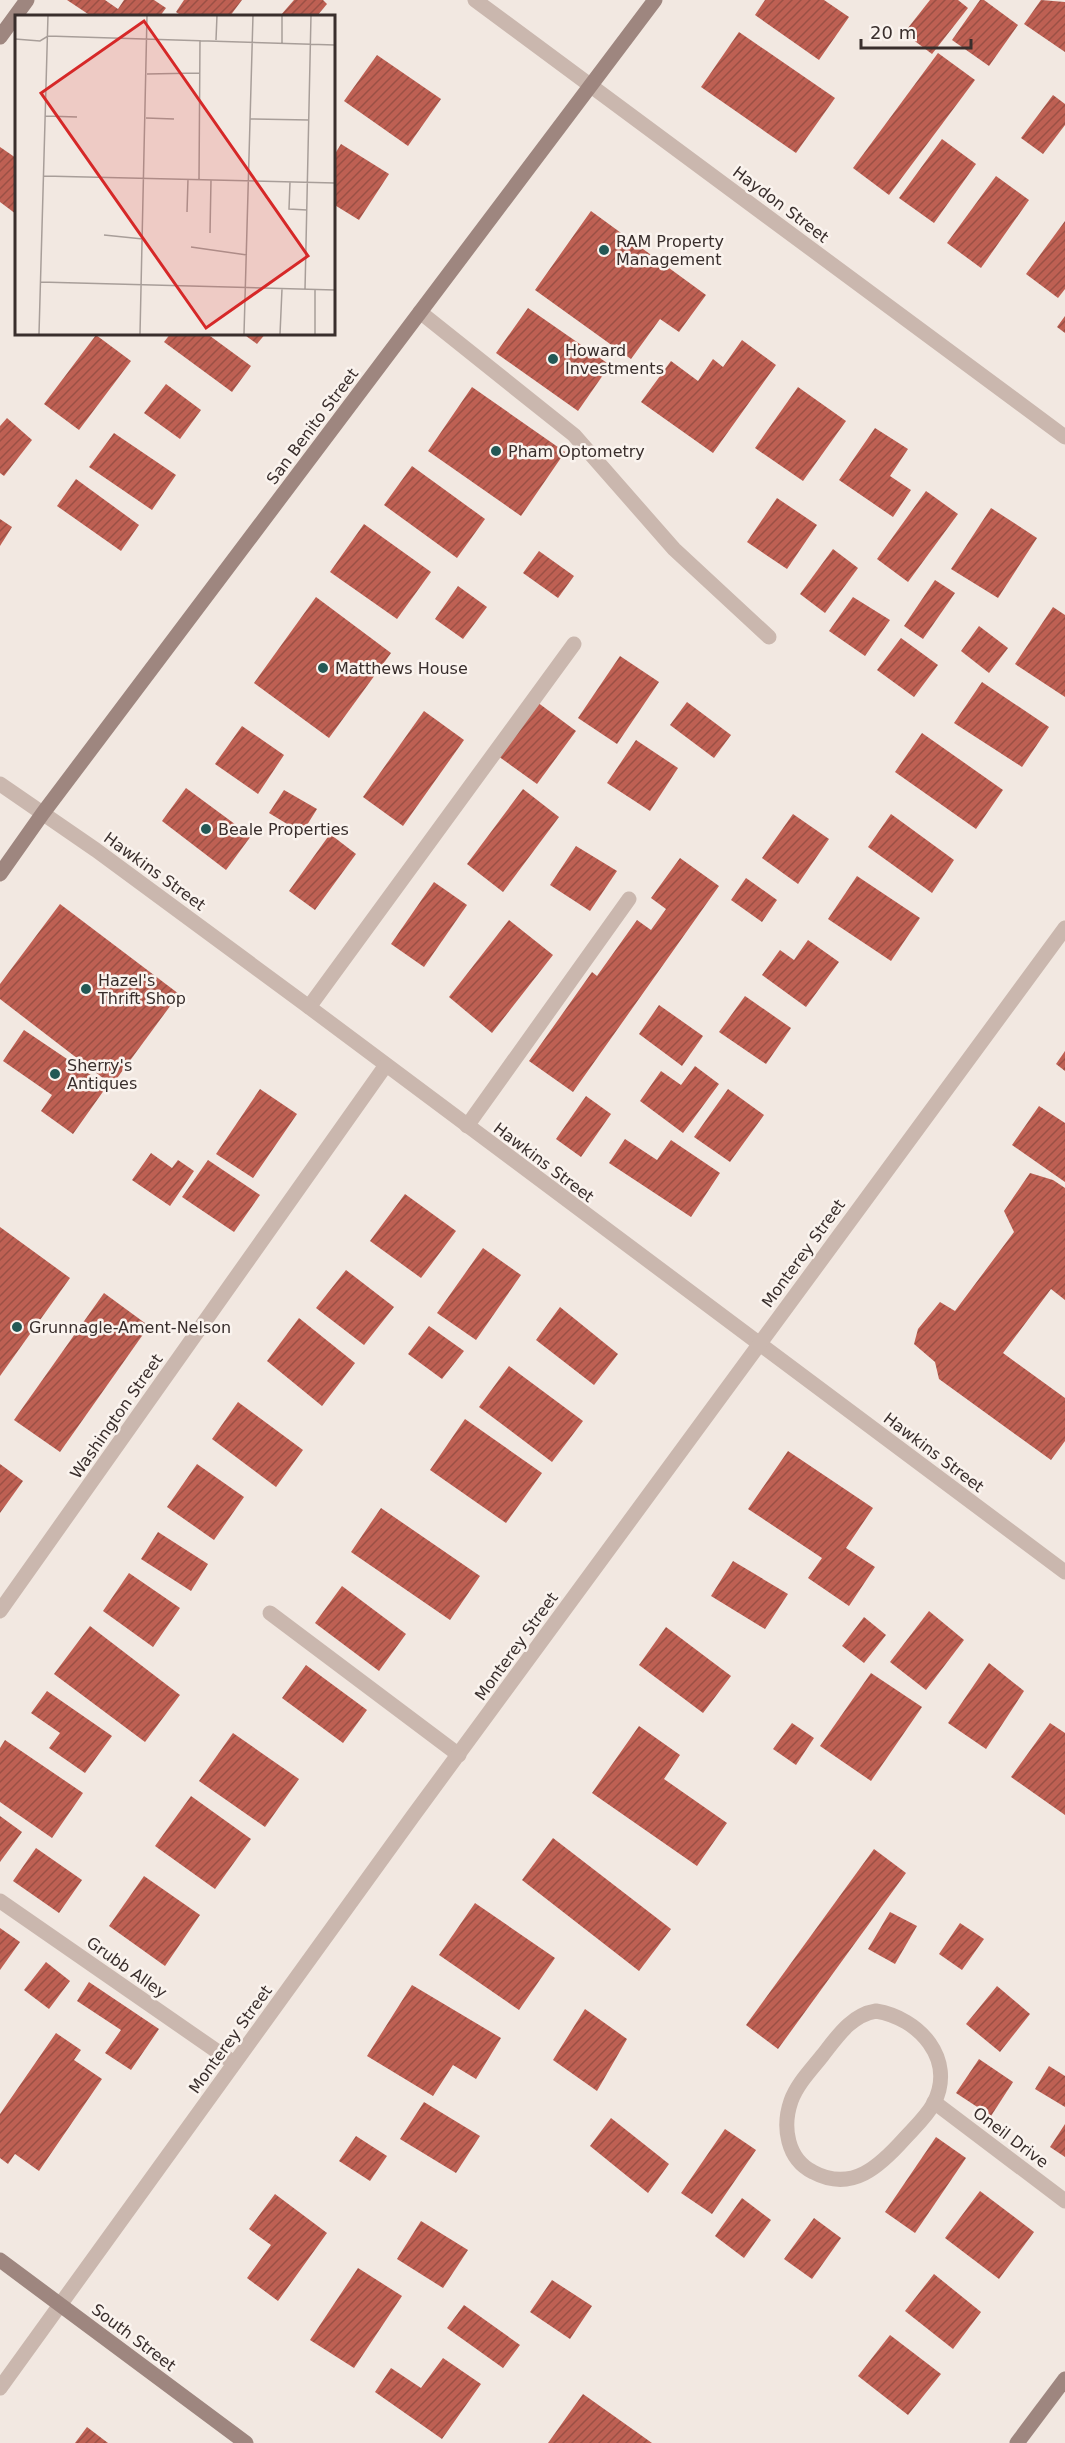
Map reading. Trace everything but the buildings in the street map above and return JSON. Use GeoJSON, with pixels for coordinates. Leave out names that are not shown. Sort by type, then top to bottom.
{"type":"FeatureCollection","features":[{"type":"Feature","properties":{"kind":"main road"},"geometry":{"type":"LineString","coordinates":[[16,15],[27,0]]}},
{"type":"Feature","properties":{"kind":"main road","name":"San Benito Street"},"geometry":{"type":"LineString","coordinates":[[0,874],[43,813],[655,0]]}},
{"type":"Feature","properties":{"kind":"main road"},"geometry":{"type":"LineString","coordinates":[[0,37],[15,16]]}},
{"type":"Feature","properties":{"kind":"main road","name":"South Street"},"geometry":{"type":"LineString","coordinates":[[0,2260],[246,2443]]}},
{"type":"Feature","properties":{"kind":"main road"},"geometry":{"type":"LineString","coordinates":[[1017,2443],[1065,2379]]}},
{"type":"Feature","properties":{"kind":"street","name":"Haydon Street"},"geometry":{"type":"LineString","coordinates":[[475,0],[1065,437]]}},
{"type":"Feature","properties":{"kind":"street"},"geometry":{"type":"LineString","coordinates":[[420,312],[574,435],[674,549],[769,637]]}},
{"type":"Feature","properties":{"kind":"street"},"geometry":{"type":"LineString","coordinates":[[309,1007],[574,644]]}},
{"type":"Feature","properties":{"kind":"street","name":"Hawkins Street"},"geometry":{"type":"LineString","coordinates":[[0,784],[309,1007],[1065,1572]]}},
{"type":"Feature","properties":{"kind":"street"},"geometry":{"type":"LineString","coordinates":[[466,1126],[629,899]]}},
{"type":"Feature","properties":{"kind":"street","name":"Monterey Street"},"geometry":{"type":"LineString","coordinates":[[0,2388],[234,2063],[1065,928]]}},
{"type":"Feature","properties":{"kind":"street","name":"Washington Street"},"geometry":{"type":"LineString","coordinates":[[0,1611],[386,1065]]}},
{"type":"Feature","properties":{"kind":"street"},"geometry":{"type":"LineString","coordinates":[[270,1613],[459,1755]]}},
{"type":"Feature","properties":{"kind":"street","name":"Grubb Alley"},"geometry":{"type":"LineString","coordinates":[[0,1901],[234,2063]]}},
{"type":"Feature","properties":{"kind":"street"},"geometry":{"type":"LineString","coordinates":[[865,2012],[888,2013],[913,2025],[926,2037],[936,2051],[942,2076],[934,2102],[883,2163],[868,2174],[853,2179],[835,2180],[808,2170],[792,2154],[788,2142],[790,2102],[798,2086],[841,2032],[865,2012]]}},
{"type":"Feature","properties":{"kind":"street","name":"Oneil Drive"},"geometry":{"type":"LineString","coordinates":[[934,2102],[1065,2201]]}},
{"type":"Feature","properties":{"kind":"place","name":"RAM Property Management"},"geometry":{"type":"Point","coordinates":[604,250]}},
{"type":"Feature","properties":{"kind":"place","name":"Howard Investments"},"geometry":{"type":"Point","coordinates":[553,359]}},
{"type":"Feature","properties":{"kind":"place","name":"Pham Optometry"},"geometry":{"type":"Point","coordinates":[496,451]}},
{"type":"Feature","properties":{"kind":"place","name":"Matthews House"},"geometry":{"type":"Point","coordinates":[323,668]}},
{"type":"Feature","properties":{"kind":"place","name":"Beale Properties"},"geometry":{"type":"Point","coordinates":[206,829]}},
{"type":"Feature","properties":{"kind":"place","name":"Hazel's Thrift Shop"},"geometry":{"type":"Point","coordinates":[86,989]}},
{"type":"Feature","properties":{"kind":"place","name":"Sherry's Antiques"},"geometry":{"type":"Point","coordinates":[55,1074]}},
{"type":"Feature","properties":{"kind":"place","name":"Grunnagle-Ament-Nelson"},"geometry":{"type":"Point","coordinates":[17,1327]}}]}
